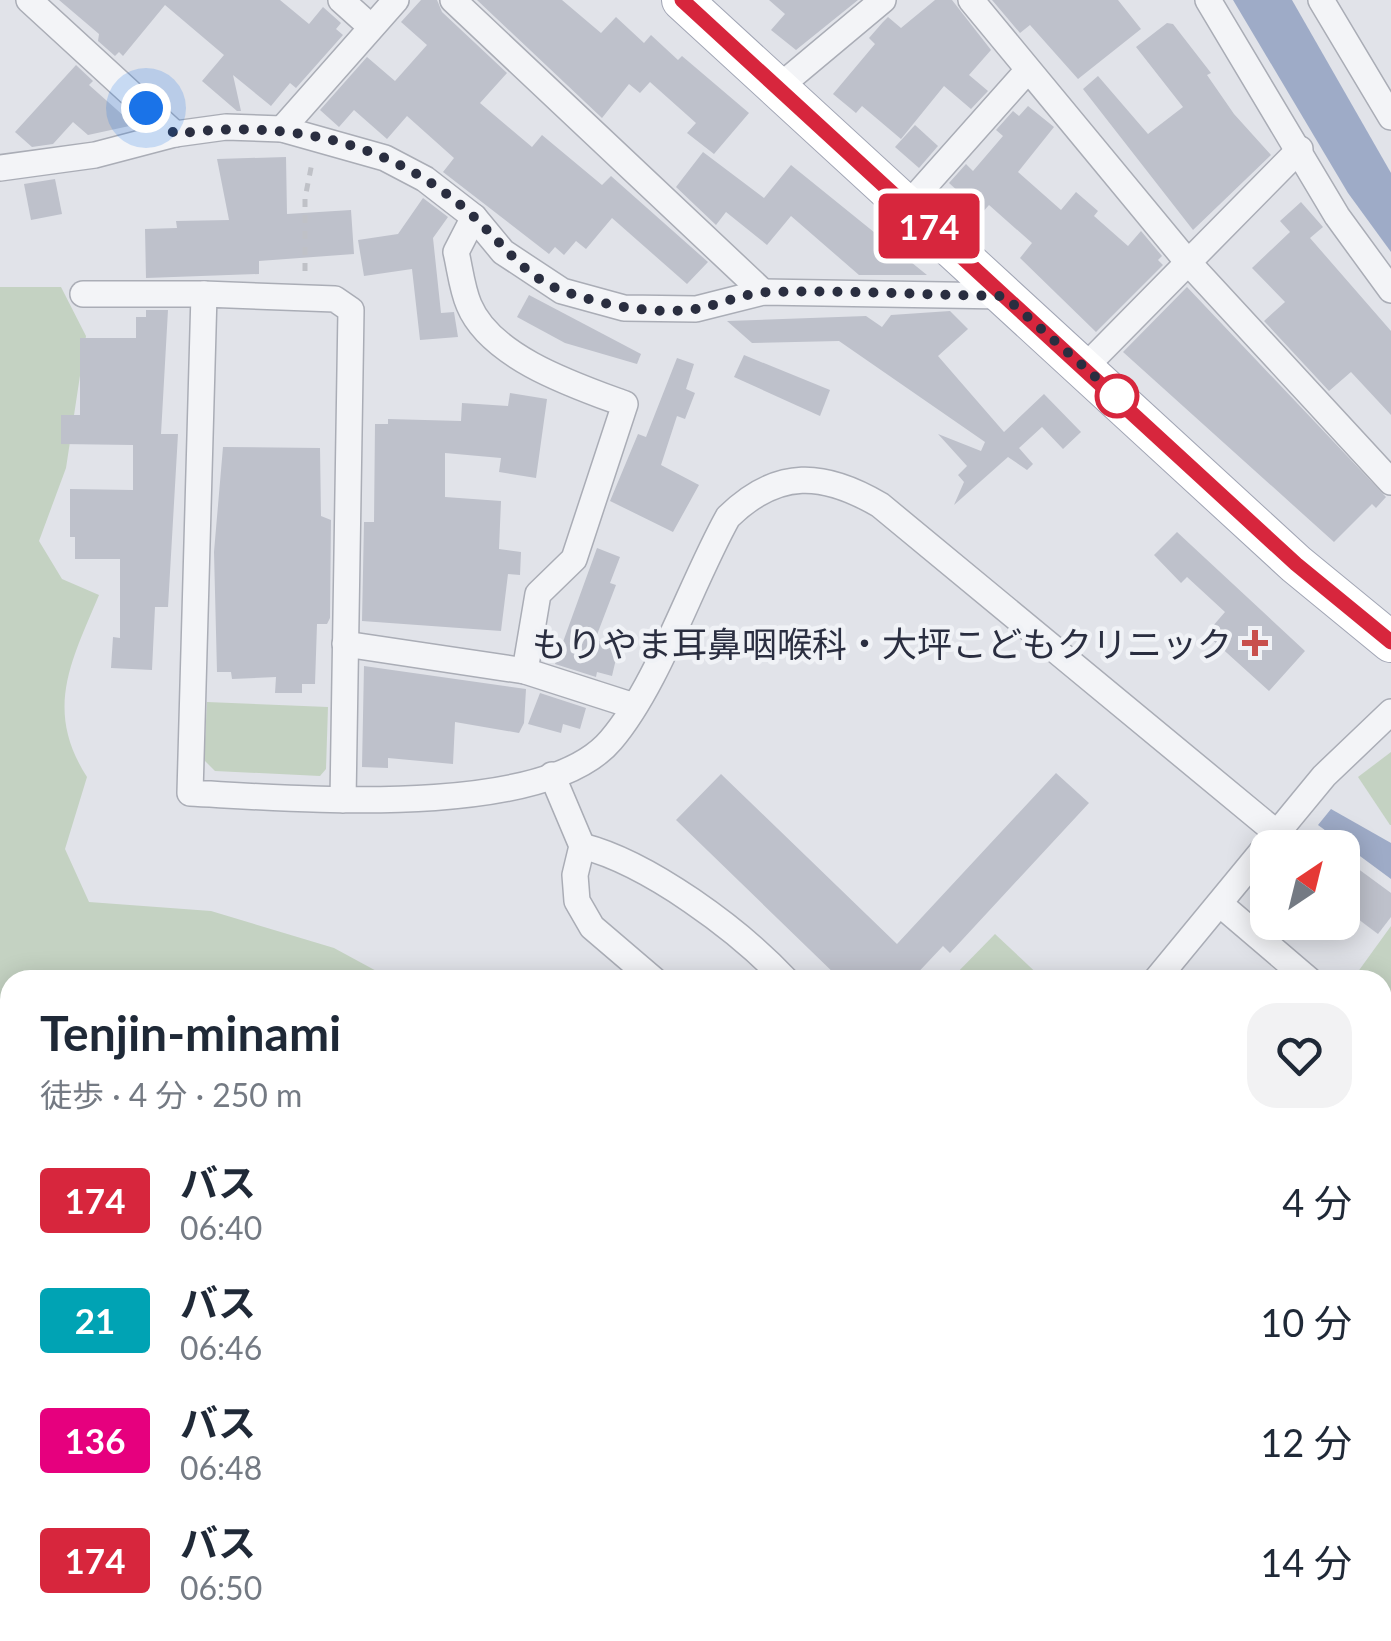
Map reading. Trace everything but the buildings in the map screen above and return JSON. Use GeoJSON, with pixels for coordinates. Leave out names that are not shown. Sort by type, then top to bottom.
{"type":"FeatureCollection","features":[{"type":"Feature","properties":{"kind":"main road"},"geometry":{"type":"LineString","coordinates":[[682,0],[1004,296],[1086,366],[1296,564],[1391,642]]}},
{"type":"Feature","properties":{"kind":"street"},"geometry":{"type":"LineString","coordinates":[[29,0],[175,134]]}},
{"type":"Feature","properties":{"kind":"street"},"geometry":{"type":"LineString","coordinates":[[342,0],[371,28]]}},
{"type":"Feature","properties":{"kind":"street"},"geometry":{"type":"LineString","coordinates":[[282,128],[396,0]]}},
{"type":"Feature","properties":{"kind":"street"},"geometry":{"type":"LineString","coordinates":[[454,0],[763,292]]}},
{"type":"Feature","properties":{"kind":"street"},"geometry":{"type":"LineString","coordinates":[[778,87],[883,0]]}},
{"type":"Feature","properties":{"kind":"street"},"geometry":{"type":"LineString","coordinates":[[971,0],[1186,260],[1391,482]]}},
{"type":"Feature","properties":{"kind":"street"},"geometry":{"type":"LineString","coordinates":[[1208,0],[1300,148],[1336,216],[1391,290]]}},
{"type":"Feature","properties":{"kind":"street"},"geometry":{"type":"LineString","coordinates":[[1321,0],[1391,117]]}},
{"type":"Feature","properties":{"kind":"street"},"geometry":{"type":"LineString","coordinates":[[907,206],[1028,70]]}},
{"type":"Feature","properties":{"kind":"street"},"geometry":{"type":"LineString","coordinates":[[0,168],[95,155],[175,134],[226,128],[282,128],[385,158],[425,179],[474,217],[503,252],[562,291],[624,308],[696,309],[763,292],[1004,296]]}},
{"type":"Feature","properties":{"kind":"street"},"geometry":{"type":"LineString","coordinates":[[1086,366],[1300,148]]}},
{"type":"Feature","properties":{"kind":"street"},"geometry":{"type":"LineString","coordinates":[[474,217],[456,252],[469,306],[486,329],[550,377],[625,404],[574,559],[538,594],[524,671]]}},
{"type":"Feature","properties":{"kind":"street"},"geometry":{"type":"LineString","coordinates":[[83,294],[335,299],[351,310],[343,800]]}},
{"type":"Feature","properties":{"kind":"street"},"geometry":{"type":"LineString","coordinates":[[204,294],[190,794],[425,800],[552,774],[592,759],[634,706],[728,517],[772,485],[808,478],[845,484],[880,505],[1273,830]]}},
{"type":"Feature","properties":{"kind":"street"},"geometry":{"type":"LineString","coordinates":[[345,644],[524,671],[634,706]]}},
{"type":"Feature","properties":{"kind":"street"},"geometry":{"type":"LineString","coordinates":[[1281,830],[1324,776],[1391,712]]}},
{"type":"Feature","properties":{"kind":"street"},"geometry":{"type":"LineString","coordinates":[[552,774],[582,846],[575,874],[577,901],[592,927],[642,970]]}},
{"type":"Feature","properties":{"kind":"street"},"geometry":{"type":"LineString","coordinates":[[582,846],[605,852],[711,914],[775,970]]}},
{"type":"Feature","properties":{"kind":"street"},"geometry":{"type":"LineString","coordinates":[[1164,970],[1250,868]]}},
{"type":"Feature","properties":{"kind":"street"},"geometry":{"type":"LineString","coordinates":[[1220,904],[1297,970]]}},
{"type":"Feature","properties":{"kind":"path"},"geometry":{"type":"LineString","coordinates":[[305,298],[304,198],[318,136]]}},
{"type":"Feature","properties":{"kind":"green space"},"geometry":{"type":"Polygon","coordinates":[[[0,287],[61,287],[86,336],[66,468],[39,541],[62,579],[99,595],[72,664],[65,708],[74,753],[87,777],[65,849],[89,902],[211,911],[334,948],[375,970],[0,970],[0,287]]]}},
{"type":"Feature","properties":{"kind":"green space"},"geometry":{"type":"Polygon","coordinates":[[[207,702],[328,707],[326,769],[320,776],[215,771],[204,760],[207,702]]]}},
{"type":"Feature","properties":{"kind":"green space"},"geometry":{"type":"Polygon","coordinates":[[[1391,752],[1391,825],[1390,825],[1358,777],[1391,752]]]}},
{"type":"Feature","properties":{"kind":"green space"},"geometry":{"type":"Polygon","coordinates":[[[1391,926],[1391,970],[1359,970],[1391,926]]]}},
{"type":"Feature","properties":{"kind":"green space"},"geometry":{"type":"Polygon","coordinates":[[[995,934],[1033,970],[960,970],[995,934]]]}},
{"type":"Feature","properties":{"kind":"water"},"geometry":{"type":"Polygon","coordinates":[[[1233,0],[1292,0],[1391,173],[1391,252],[1348,193],[1233,0]]]}},
{"type":"Feature","properties":{"kind":"water"},"geometry":{"type":"Polygon","coordinates":[[[1331,809],[1391,843],[1391,879],[1360,856],[1360,830],[1325,830],[1318,825],[1331,809]]]}},
{"type":"Feature","properties":{"kind":"bus line","name":"174"},"geometry":{"type":"LineString","coordinates":[[682,0],[1086,366],[1296,564],[1391,642]]}},
{"type":"Feature","properties":{"kind":"place","name":"もりやま耳鼻咽喉科・大坪こどもクリニック"},"geometry":{"type":"Point","coordinates":[1255,643]}},
{"type":"Feature","properties":{"kind":"route"},"geometry":{"type":"LineString","coordinates":[[146,108],[175,134],[226,128],[282,128],[385,158],[425,179],[474,217],[503,252],[562,291],[624,308],[696,309],[763,292],[1004,296],[1117,396]]}}]}
